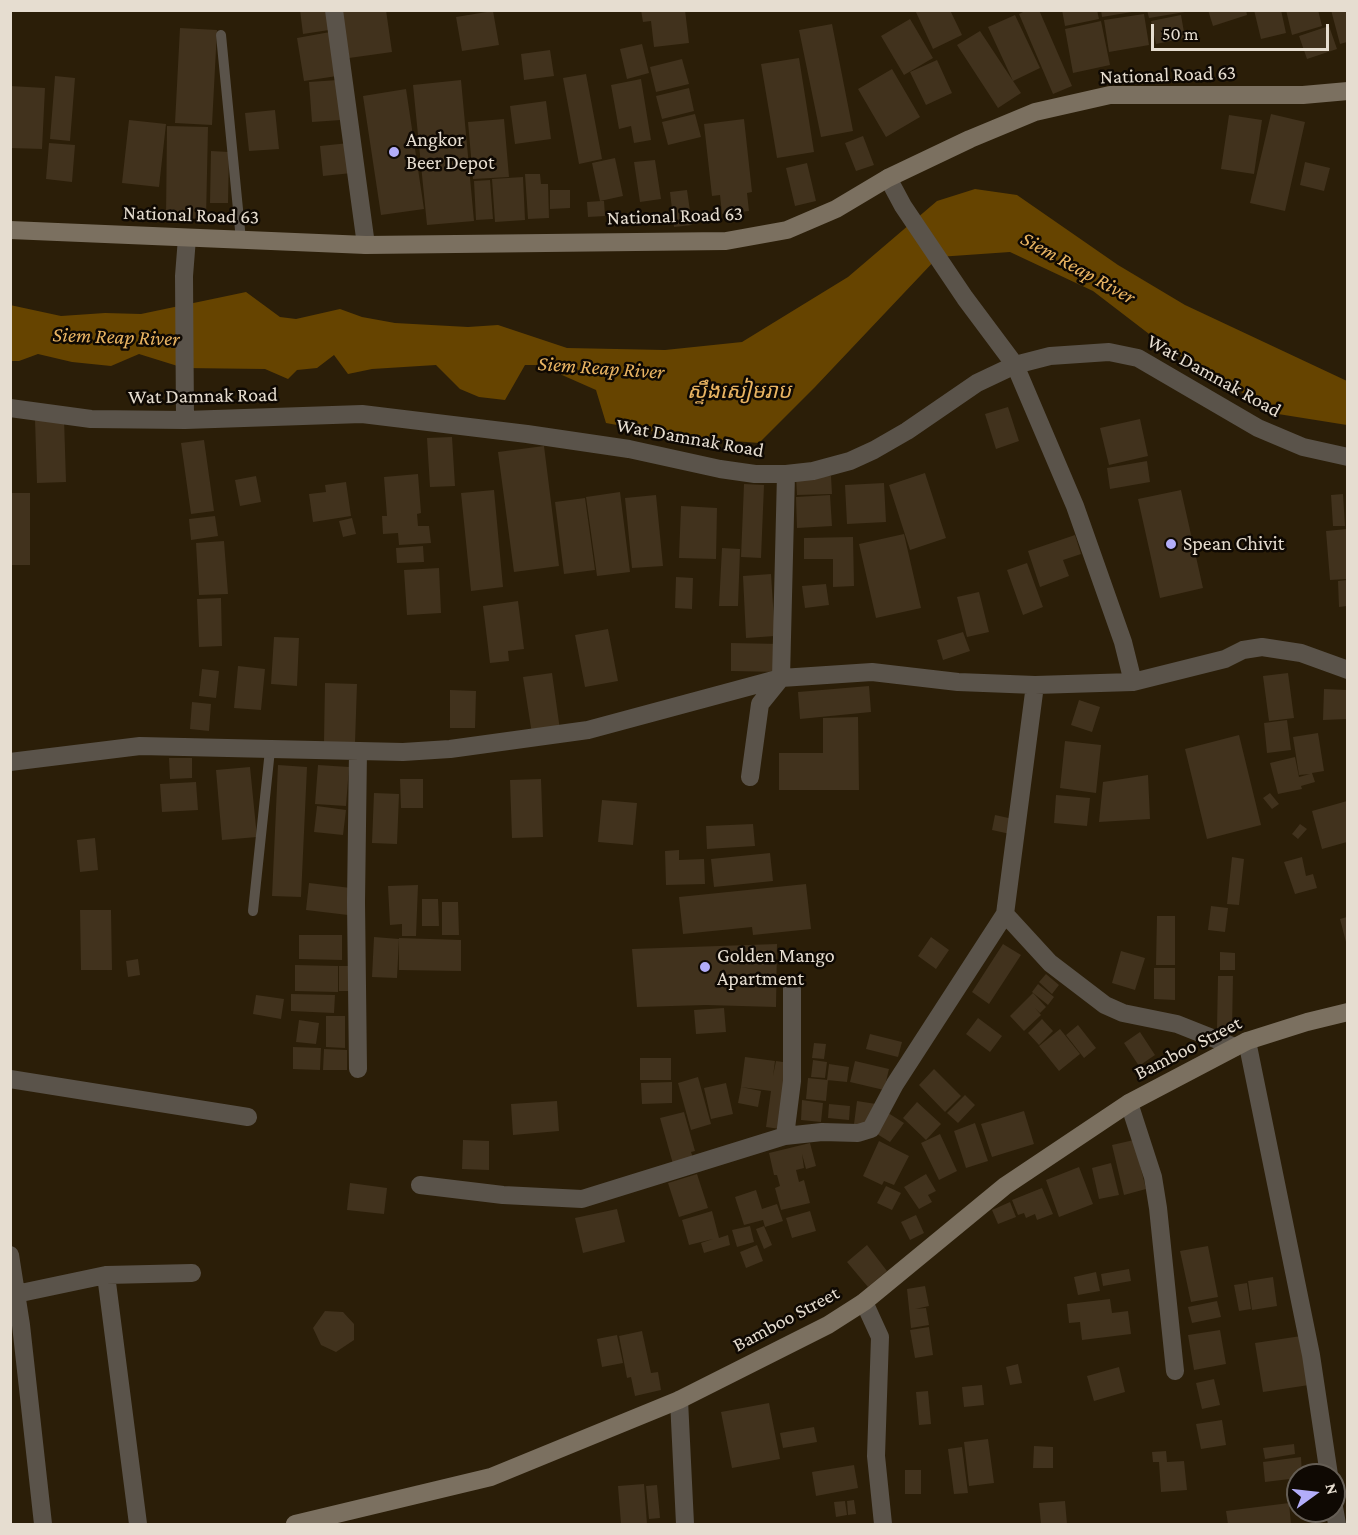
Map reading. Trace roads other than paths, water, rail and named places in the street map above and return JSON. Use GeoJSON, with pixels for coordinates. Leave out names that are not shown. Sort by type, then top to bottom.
{"type":"FeatureCollection","features":[{"type":"Feature","properties":{"kind":"street"},"geometry":{"type":"LineString","coordinates":[[334,10],[366,245]]}},
{"type":"Feature","properties":{"kind":"street","name":"National Road 63"},"geometry":{"type":"LineString","coordinates":[[10,230],[366,245],[726,240],[788,230],[836,209],[888,178],[970,139],[1035,112],[1110,95],[1303,95],[1347,91]]}},
{"type":"Feature","properties":{"kind":"street"},"geometry":{"type":"LineString","coordinates":[[888,178],[903,206],[965,298],[1015,365],[1074,506],[1123,642],[1133,682]]}},
{"type":"Feature","properties":{"kind":"street"},"geometry":{"type":"LineString","coordinates":[[185,420],[184,276],[187,238]]}},
{"type":"Feature","properties":{"kind":"street","name":"Wat Damnak Road"},"geometry":{"type":"LineString","coordinates":[[10,408],[91,420],[185,420],[362,414],[468,426],[606,446],[755,474],[786,474],[813,471],[858,458],[908,431],[977,384],[1015,365],[1050,356],[1108,352],[1138,358],[1258,428],[1303,447],[1347,457]]}},
{"type":"Feature","properties":{"kind":"street"},"geometry":{"type":"LineString","coordinates":[[750,777],[760,704],[781,678],[786,474]]}},
{"type":"Feature","properties":{"kind":"street"},"geometry":{"type":"LineString","coordinates":[[10,762],[140,746],[177,745],[270,750],[403,752],[450,749],[588,730],[781,678],[872,672],[958,682],[1035,685],[1133,682],[1225,658],[1244,650],[1262,647],[1301,653],[1347,670]]}},
{"type":"Feature","properties":{"kind":"street"},"geometry":{"type":"LineString","coordinates":[[420,1185],[503,1196],[582,1198],[785,1136],[822,1132],[858,1133],[871,1129],[895,1084],[1005,914],[1035,685]]}},
{"type":"Feature","properties":{"kind":"street"},"geometry":{"type":"LineString","coordinates":[[358,751],[356,902],[358,1069]]}},
{"type":"Feature","properties":{"kind":"street"},"geometry":{"type":"LineString","coordinates":[[1005,914],[1050,963],[1105,1005],[1123,1013],[1177,1024],[1241,1044],[1311,1355],[1327,1463]]}},
{"type":"Feature","properties":{"kind":"street"},"geometry":{"type":"LineString","coordinates":[[785,1136],[792,1081],[792,983]]}},
{"type":"Feature","properties":{"kind":"street","name":"Bamboo Street"},"geometry":{"type":"LineString","coordinates":[[295,1524],[491,1478],[679,1400],[828,1325],[864,1302],[1005,1186],[1129,1103],[1241,1044],[1307,1022],[1347,1012]]}},
{"type":"Feature","properties":{"kind":"street"},"geometry":{"type":"LineString","coordinates":[[10,1079],[248,1117]]}},
{"type":"Feature","properties":{"kind":"street"},"geometry":{"type":"LineString","coordinates":[[1129,1103],[1152,1177],[1156,1198],[1175,1371]]}},
{"type":"Feature","properties":{"kind":"street"},"geometry":{"type":"LineString","coordinates":[[10,1255],[16,1294],[16,1325],[43,1524]]}},
{"type":"Feature","properties":{"kind":"street"},"geometry":{"type":"LineString","coordinates":[[16,1294],[106,1275],[192,1273]]}},
{"type":"Feature","properties":{"kind":"street"},"geometry":{"type":"LineString","coordinates":[[106,1275],[138,1524]]}},
{"type":"Feature","properties":{"kind":"street"},"geometry":{"type":"LineString","coordinates":[[864,1302],[880,1337],[876,1456],[883,1524]]}},
{"type":"Feature","properties":{"kind":"street"},"geometry":{"type":"LineString","coordinates":[[679,1400],[685,1524]]}},
{"type":"Feature","properties":{"kind":"lane"},"geometry":{"type":"LineString","coordinates":[[220,35],[241,240]]}},
{"type":"Feature","properties":{"kind":"lane"},"geometry":{"type":"LineString","coordinates":[[253,910],[270,750]]}},
{"type":"Feature","properties":{"kind":"water","name":"ស្ទឹងសៀមរាប"},"geometry":{"type":"Polygon","coordinates":[[[975,189],[1017,195],[1118,265],[1185,305],[1347,381],[1347,425],[1278,414],[1170,350],[1093,291],[1010,252],[938,257],[759,443],[684,437],[606,423],[596,390],[562,375],[550,365],[525,365],[505,400],[479,397],[460,389],[436,365],[372,369],[348,374],[334,355],[317,368],[297,370],[288,379],[265,369],[184,368],[139,354],[111,366],[72,362],[38,354],[19,361],[11,361],[10,305],[61,316],[105,313],[141,314],[246,292],[280,317],[296,319],[340,309],[362,317],[395,323],[468,327],[498,325],[567,348],[665,350],[742,342],[848,277],[937,201],[975,189]]]}},
{"type":"Feature","properties":{"kind":"place","name":"Angkor Beer Depot"},"geometry":{"type":"Point","coordinates":[394,152]}},
{"type":"Feature","properties":{"kind":"place","name":"Spean Chivit"},"geometry":{"type":"Point","coordinates":[1171,544]}},
{"type":"Feature","properties":{"kind":"place","name":"Golden Mango Apartment"},"geometry":{"type":"Point","coordinates":[705,967]}},
{"type":"Feature","properties":{"kind":"water label","name":"Siem Reap River"},"geometry":{"type":"Point","coordinates":[1078,268]}},
{"type":"Feature","properties":{"kind":"water label","name":"Siem Reap River"},"geometry":{"type":"Point","coordinates":[116,337]}},
{"type":"Feature","properties":{"kind":"water label","name":"Siem Reap River"},"geometry":{"type":"Point","coordinates":[601,368]}}]}
